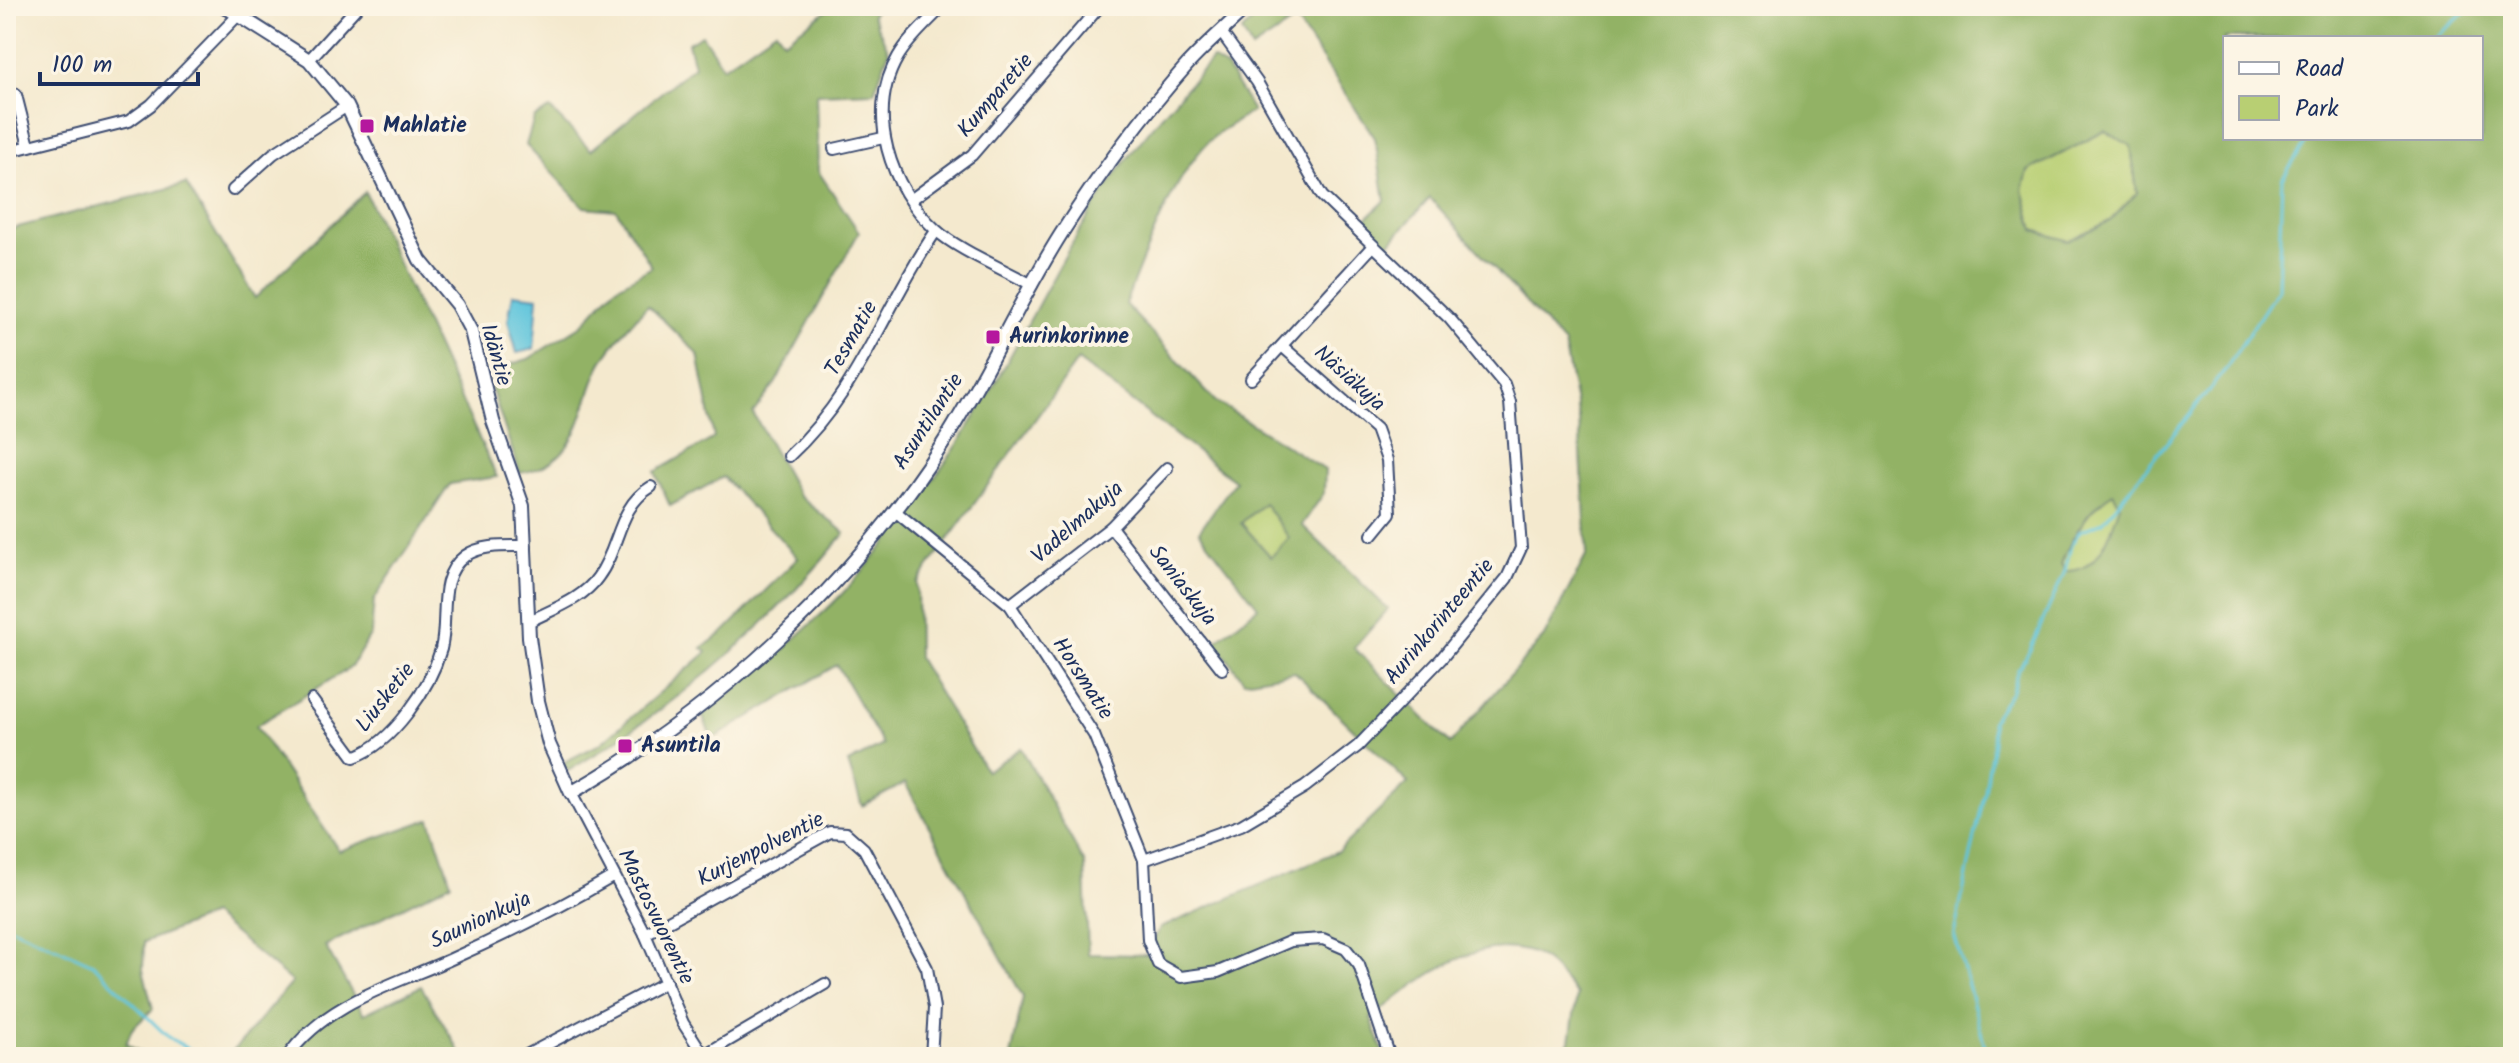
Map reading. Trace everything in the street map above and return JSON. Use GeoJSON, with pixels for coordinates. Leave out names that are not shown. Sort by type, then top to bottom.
{"type":"FeatureCollection","features":[{"type":"Feature","properties":{"kind":"street","name":"Idäntie"},"geometry":{"type":"LineString","coordinates":[[224,6],[243,11],[309,60],[347,106],[420,260],[457,305],[471,331],[493,421],[523,506],[534,676],[549,744],[571,793]]}},
{"type":"Feature","properties":{"kind":"street"},"geometry":{"type":"LineString","coordinates":[[309,60],[358,6]]}},
{"type":"Feature","properties":{"kind":"street"},"geometry":{"type":"LineString","coordinates":[[943,6],[899,56],[885,95],[883,138],[895,172],[936,231],[1032,285]]}},
{"type":"Feature","properties":{"kind":"street","name":"Kumparetie"},"geometry":{"type":"LineString","coordinates":[[912,199],[972,155],[1100,6]]}},
{"type":"Feature","properties":{"kind":"street","name":"Asuntilantie"},"geometry":{"type":"LineString","coordinates":[[571,793],[639,750],[739,676],[796,623],[895,511],[960,417],[1032,285],[1099,178],[1187,66],[1248,6]]}},
{"type":"Feature","properties":{"kind":"street"},"geometry":{"type":"LineString","coordinates":[[6,152],[129,121],[151,105],[243,11]]}},
{"type":"Feature","properties":{"kind":"street","name":"Aurinkorinteentie"},"geometry":{"type":"LineString","coordinates":[[1144,860],[1241,825],[1305,787],[1358,746],[1441,659],[1507,578],[1521,548],[1510,402],[1504,384],[1450,319],[1322,196],[1257,82],[1221,32]]}},
{"type":"Feature","properties":{"kind":"street"},"geometry":{"type":"LineString","coordinates":[[6,87],[16,95],[29,146]]}},
{"type":"Feature","properties":{"kind":"street"},"geometry":{"type":"LineString","coordinates":[[233,190],[273,154],[347,106]]}},
{"type":"Feature","properties":{"kind":"street"},"geometry":{"type":"LineString","coordinates":[[834,149],[883,138]]}},
{"type":"Feature","properties":{"kind":"street","name":"Tesmatie"},"geometry":{"type":"LineString","coordinates":[[789,456],[831,412],[857,374],[936,231]]}},
{"type":"Feature","properties":{"kind":"street"},"geometry":{"type":"LineString","coordinates":[[1251,379],[1372,247]]}},
{"type":"Feature","properties":{"kind":"street","name":"Näsiäkuja"},"geometry":{"type":"LineString","coordinates":[[1282,346],[1376,429],[1387,460],[1390,513],[1372,535]]}},
{"type":"Feature","properties":{"kind":"street","name":"Vadelmakuja"},"geometry":{"type":"LineString","coordinates":[[1010,605],[1111,527],[1167,468]]}},
{"type":"Feature","properties":{"kind":"street"},"geometry":{"type":"LineString","coordinates":[[530,621],[590,587],[600,575],[630,504],[651,487]]}},
{"type":"Feature","properties":{"kind":"street","name":"Horsmatie"},"geometry":{"type":"LineString","coordinates":[[895,511],[1010,605],[1094,735],[1144,860],[1148,940],[1158,964],[1181,977],[1218,972],[1291,941],[1323,939],[1346,949],[1359,965],[1390,1057]]}},
{"type":"Feature","properties":{"kind":"street","name":"Saniaskuja"},"geometry":{"type":"LineString","coordinates":[[1111,527],[1222,669]]}},
{"type":"Feature","properties":{"kind":"street","name":"Liusketie"},"geometry":{"type":"LineString","coordinates":[[312,700],[354,757],[370,751],[429,680],[441,646],[448,575],[466,555],[492,546],[526,546]]}},
{"type":"Feature","properties":{"kind":"street","name":"Mastosvuorentie"},"geometry":{"type":"LineString","coordinates":[[571,793],[645,934],[683,1023],[705,1056]]}},
{"type":"Feature","properties":{"kind":"street","name":"Kurjenpolventie"},"geometry":{"type":"LineString","coordinates":[[645,934],[830,832],[846,833],[864,849],[927,968],[934,1008],[931,1057]]}},
{"type":"Feature","properties":{"kind":"street","name":"Saunionkuja"},"geometry":{"type":"LineString","coordinates":[[287,1057],[323,1023],[361,995],[449,960],[575,899],[614,876]]}},
{"type":"Feature","properties":{"kind":"street"},"geometry":{"type":"LineString","coordinates":[[523,1057],[666,982]]}},
{"type":"Feature","properties":{"kind":"street"},"geometry":{"type":"LineString","coordinates":[[705,1056],[825,984]]}},
{"type":"Feature","properties":{"kind":"green space"},"geometry":{"type":"Polygon","coordinates":[[[833,6],[879,6],[872,15],[889,51],[874,92],[816,94],[818,171],[859,232],[775,384],[753,413],[799,496],[845,533],[784,602],[717,665],[645,721],[568,771],[562,763],[600,744],[707,652],[702,648],[724,632],[798,558],[723,477],[670,506],[655,472],[714,438],[698,354],[648,305],[603,360],[581,419],[566,448],[540,468],[520,473],[491,388],[491,370],[528,359],[582,325],[615,288],[652,267],[616,210],[584,207],[526,145],[534,118],[550,109],[591,150],[694,66],[688,43],[702,35],[723,67],[776,30],[784,41],[833,6]]]}},
{"type":"Feature","properties":{"kind":"green space"},"geometry":{"type":"Polygon","coordinates":[[[1269,6],[2513,6],[2513,1057],[1560,1057],[1570,1041],[1577,995],[1541,958],[1526,951],[1504,948],[1462,957],[1442,967],[1371,1018],[1385,1057],[1011,1057],[1023,997],[905,783],[862,806],[848,763],[883,745],[837,665],[712,739],[702,715],[816,619],[891,537],[967,429],[1108,186],[1144,137],[1212,59],[1226,67],[1253,111],[1216,135],[1188,168],[1163,214],[1125,304],[1215,401],[1325,470],[1324,493],[1302,525],[1388,609],[1354,648],[1450,744],[1544,637],[1587,554],[1579,419],[1564,344],[1430,198],[1384,249],[1361,223],[1385,201],[1375,138],[1296,20],[1252,49],[1242,31],[1269,6]],[[2105,131],[2028,171],[2023,190],[2034,230],[2068,241],[2110,221],[2137,193],[2131,146],[2105,131]],[[1078,360],[917,583],[918,658],[986,771],[1021,748],[1085,864],[1088,954],[1146,955],[1160,928],[1338,851],[1408,783],[1295,672],[1244,681],[1215,642],[1258,607],[1199,531],[1235,481],[1078,360]],[[2113,493],[2082,524],[2070,544],[2061,564],[2065,571],[2087,565],[2108,538],[2120,505],[2113,493]],[[1264,503],[1241,523],[1271,557],[1289,538],[1264,503]]]}},
{"type":"Feature","properties":{"kind":"green space"},"geometry":{"type":"Polygon","coordinates":[[[2105,131],[2131,146],[2137,193],[2110,221],[2068,241],[2034,230],[2023,190],[2028,171],[2105,131]]]}},
{"type":"Feature","properties":{"kind":"green space"},"geometry":{"type":"Polygon","coordinates":[[[186,184],[255,298],[365,192],[497,477],[450,484],[374,600],[371,634],[351,667],[256,726],[339,851],[430,819],[451,883],[325,946],[364,1014],[421,986],[463,1057],[228,1057],[292,982],[212,915],[144,942],[143,970],[153,1009],[132,1029],[126,1044],[149,1057],[6,1057],[6,230],[186,184]]]}},
{"type":"Feature","properties":{"kind":"green space"},"geometry":{"type":"Polygon","coordinates":[[[2113,493],[2121,505],[2102,548],[2087,565],[2065,571],[2061,564],[2076,534],[2096,506],[2113,493]]]}},
{"type":"Feature","properties":{"kind":"green space"},"geometry":{"type":"Polygon","coordinates":[[[1264,503],[1290,539],[1271,557],[1241,523],[1264,503]]]}},
{"type":"Feature","properties":{"kind":"water"},"geometry":{"type":"Polygon","coordinates":[[[513,294],[538,297],[534,349],[517,353],[508,321],[513,294]]]}},
{"type":"Feature","properties":{"kind":"waterway"},"geometry":{"type":"LineString","coordinates":[[2436,36],[2466,12]]}},
{"type":"Feature","properties":{"kind":"waterway"},"geometry":{"type":"LineString","coordinates":[[1988,1057],[1954,934],[1985,791],[1993,742],[1992,720],[2012,690],[2018,669],[2030,650],[2065,571],[2071,546],[2080,531],[2103,522],[2225,370],[2278,289],[2282,179],[2308,140]]}},
{"type":"Feature","properties":{"kind":"waterway"},"geometry":{"type":"LineString","coordinates":[[6,925],[93,964],[169,1038],[204,1057]]}},
{"type":"Feature","properties":{"kind":"place","name":"Mahlatie"},"geometry":{"type":"Point","coordinates":[367,126]}},
{"type":"Feature","properties":{"kind":"place","name":"Aurinkorinne"},"geometry":{"type":"Point","coordinates":[993,337]}},
{"type":"Feature","properties":{"kind":"place","name":"Asuntila"},"geometry":{"type":"Point","coordinates":[625,746]}}]}
